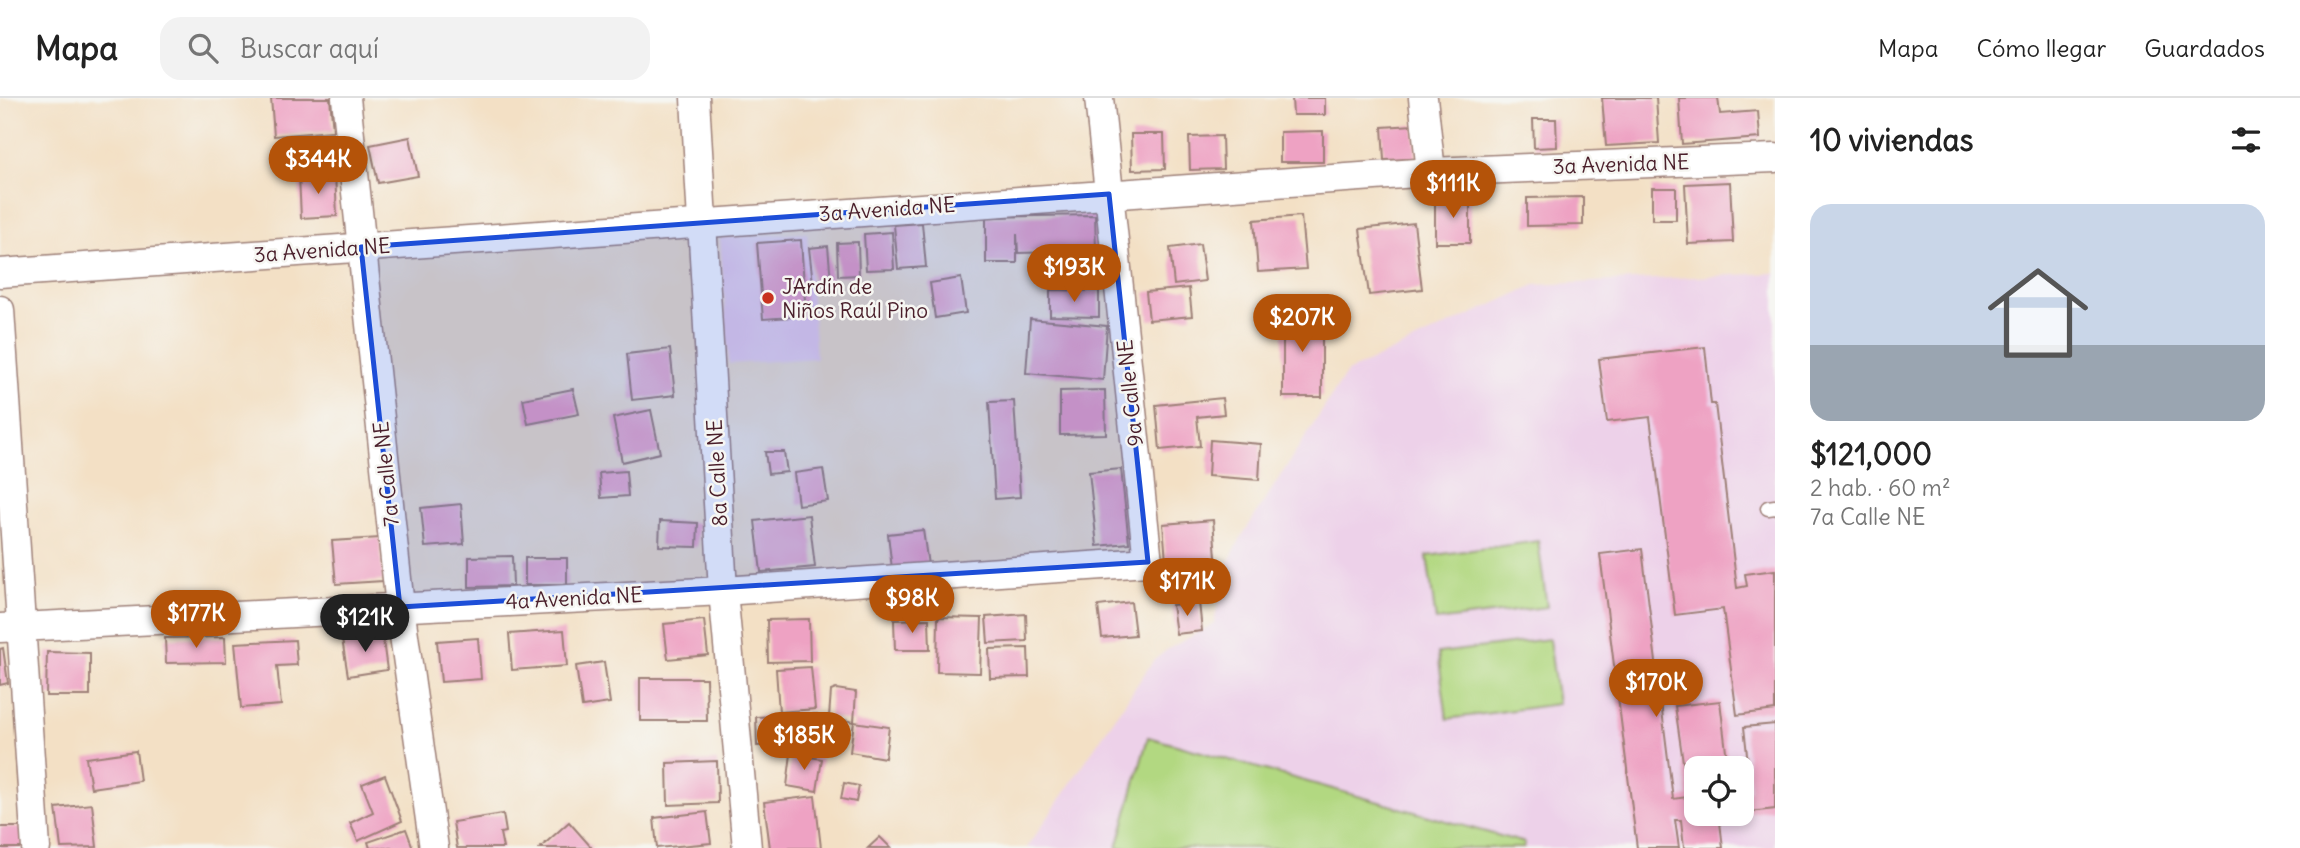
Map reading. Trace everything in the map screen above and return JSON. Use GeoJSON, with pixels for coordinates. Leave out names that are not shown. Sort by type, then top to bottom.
{"type":"FeatureCollection","features":[{"type":"Feature","properties":{"kind":"street","name":"7a Calle NE"},"geometry":{"type":"LineString","coordinates":[[346,98],[400,607],[434,848]]}},
{"type":"Feature","properties":{"kind":"street","name":"8a Calle NE"},"geometry":{"type":"LineString","coordinates":[[695,98],[723,591],[747,848]]}},
{"type":"Feature","properties":{"kind":"street","name":"9a Calle NE"},"geometry":{"type":"LineString","coordinates":[[1099,98],[1148,562]]}},
{"type":"Feature","properties":{"kind":"street"},"geometry":{"type":"LineString","coordinates":[[1423,98],[1431,172]]}},
{"type":"Feature","properties":{"kind":"street","name":"3a Avenida NE"},"geometry":{"type":"LineString","coordinates":[[0,273],[1431,172],[1775,158]]}},
{"type":"Feature","properties":{"kind":"street"},"geometry":{"type":"LineString","coordinates":[[0,310],[10,627],[37,848]]}},
{"type":"Feature","properties":{"kind":"street","name":"4a Avenida NE"},"geometry":{"type":"LineString","coordinates":[[10,627],[723,591],[1148,562]]}},
{"type":"Feature","properties":{"kind":"highlighted area"},"geometry":{"type":"Polygon","coordinates":[[[1109,194],[1148,562],[400,607],[361,247],[1109,194]]]}},
{"type":"Feature","properties":{"kind":"shaded area","name":"JArdín de Niños Raúl Pino"},"geometry":{"type":"Polygon","coordinates":[[[807,233],[816,358],[729,364],[720,238],[807,233]]]}},
{"type":"Feature","properties":{"kind":"shaded area"},"geometry":{"type":"Polygon","coordinates":[[[1775,273],[1775,848],[1027,848],[1153,661],[1168,649],[1214,624],[1224,571],[1242,536],[1347,372],[1535,285],[1775,273]]]}},
{"type":"Feature","properties":{"kind":"green space"},"geometry":{"type":"Polygon","coordinates":[[[1538,541],[1547,607],[1436,621],[1427,556],[1538,541]]]}},
{"type":"Feature","properties":{"kind":"green space"},"geometry":{"type":"Polygon","coordinates":[[[1549,639],[1558,704],[1447,719],[1438,653],[1549,639]]]}},
{"type":"Feature","properties":{"kind":"green space"},"geometry":{"type":"Polygon","coordinates":[[[1148,737],[1525,843],[1524,848],[1117,848],[1148,737]]]}},
{"type":"Feature","properties":{"kind":"building"},"geometry":{"type":"Polygon","coordinates":[[[271,98],[330,98],[333,131],[274,136],[271,98]]]}},
{"type":"Feature","properties":{"kind":"building"},"geometry":{"type":"Polygon","coordinates":[[[1292,98],[1325,98],[1325,115],[1293,115],[1292,98]]]}},
{"type":"Feature","properties":{"kind":"building"},"geometry":{"type":"Polygon","coordinates":[[[1602,98],[1656,98],[1659,143],[1606,146],[1602,98]]]}},
{"type":"Feature","properties":{"kind":"building"},"geometry":{"type":"Polygon","coordinates":[[[1679,98],[1718,98],[1720,114],[1758,111],[1760,138],[1682,144],[1679,98]]]}},
{"type":"Feature","properties":{"kind":"building"},"geometry":{"type":"Polygon","coordinates":[[[1533,119],[1556,119],[1557,147],[1534,148],[1533,119]]]}},
{"type":"Feature","properties":{"kind":"building"},"geometry":{"type":"Polygon","coordinates":[[[1414,125],[1416,159],[1384,160],[1382,127],[1414,125]]]}},
{"type":"Feature","properties":{"kind":"building"},"geometry":{"type":"Polygon","coordinates":[[[1323,131],[1323,162],[1280,162],[1280,132],[1323,131]]]}},
{"type":"Feature","properties":{"kind":"building"},"geometry":{"type":"Polygon","coordinates":[[[1131,134],[1164,134],[1165,169],[1132,170],[1131,134]]]}},
{"type":"Feature","properties":{"kind":"building"},"geometry":{"type":"Polygon","coordinates":[[[1222,136],[1223,169],[1190,170],[1189,137],[1222,136]]]}},
{"type":"Feature","properties":{"kind":"building"},"geometry":{"type":"Polygon","coordinates":[[[410,137],[418,176],[378,183],[370,145],[410,137]]]}},
{"type":"Feature","properties":{"kind":"building"},"geometry":{"type":"Polygon","coordinates":[[[335,173],[337,216],[301,218],[299,175],[335,173]]]}},
{"type":"Feature","properties":{"kind":"building"},"geometry":{"type":"Polygon","coordinates":[[[1730,182],[1733,242],[1688,244],[1685,184],[1730,182]]]}},
{"type":"Feature","properties":{"kind":"building"},"geometry":{"type":"Polygon","coordinates":[[[1652,188],[1676,188],[1676,220],[1652,220],[1652,188]]]}},
{"type":"Feature","properties":{"kind":"building"},"geometry":{"type":"Polygon","coordinates":[[[1470,196],[1470,243],[1435,243],[1435,197],[1470,196]]]}},
{"type":"Feature","properties":{"kind":"building"},"geometry":{"type":"Polygon","coordinates":[[[1583,197],[1583,225],[1527,226],[1527,198],[1583,197]]]}},
{"type":"Feature","properties":{"kind":"building"},"geometry":{"type":"Polygon","coordinates":[[[1095,215],[1096,251],[1018,253],[1017,234],[1017,263],[986,263],[986,217],[1095,215]]]}},
{"type":"Feature","properties":{"kind":"building"},"geometry":{"type":"Polygon","coordinates":[[[1301,216],[1306,269],[1258,272],[1254,220],[1301,216]]]}},
{"type":"Feature","properties":{"kind":"building"},"geometry":{"type":"Polygon","coordinates":[[[922,223],[926,267],[898,269],[894,225],[922,223]]]}},
{"type":"Feature","properties":{"kind":"building"},"geometry":{"type":"Polygon","coordinates":[[[1414,223],[1422,289],[1369,295],[1360,229],[1414,223]]]}},
{"type":"Feature","properties":{"kind":"building"},"geometry":{"type":"Polygon","coordinates":[[[892,232],[894,269],[866,270],[864,234],[892,232]]]}},
{"type":"Feature","properties":{"kind":"building"},"geometry":{"type":"Polygon","coordinates":[[[801,240],[806,316],[763,319],[757,243],[801,240]]]}},
{"type":"Feature","properties":{"kind":"building"},"geometry":{"type":"Polygon","coordinates":[[[858,242],[859,275],[838,276],[837,243],[858,242]]]}},
{"type":"Feature","properties":{"kind":"building"},"geometry":{"type":"Polygon","coordinates":[[[1200,244],[1205,281],[1174,285],[1170,248],[1200,244]]]}},
{"type":"Feature","properties":{"kind":"building"},"geometry":{"type":"Polygon","coordinates":[[[828,246],[831,281],[813,283],[809,248],[828,246]]]}},
{"type":"Feature","properties":{"kind":"building"},"geometry":{"type":"Polygon","coordinates":[[[1095,254],[1098,280],[1054,283],[1052,258],[1095,254]]]}},
{"type":"Feature","properties":{"kind":"building"},"geometry":{"type":"Polygon","coordinates":[[[961,278],[966,313],[935,318],[930,283],[961,278]]]}},
{"type":"Feature","properties":{"kind":"building"},"geometry":{"type":"Polygon","coordinates":[[[1189,288],[1192,316],[1149,320],[1146,292],[1189,288]]]}},
{"type":"Feature","properties":{"kind":"building"},"geometry":{"type":"Polygon","coordinates":[[[1050,290],[1099,291],[1099,317],[1050,316],[1050,290]]]}},
{"type":"Feature","properties":{"kind":"building"},"geometry":{"type":"Polygon","coordinates":[[[1283,312],[1322,312],[1322,397],[1283,397],[1283,312]]]}},
{"type":"Feature","properties":{"kind":"building"},"geometry":{"type":"Polygon","coordinates":[[[1030,319],[1107,326],[1103,380],[1026,373],[1030,319]]]}},
{"type":"Feature","properties":{"kind":"building"},"geometry":{"type":"Polygon","coordinates":[[[1705,347],[1711,404],[1715,404],[1737,588],[1747,586],[1745,574],[1775,570],[1775,710],[1737,715],[1723,609],[1675,615],[1650,417],[1607,422],[1599,359],[1705,347]]]}},
{"type":"Feature","properties":{"kind":"building"},"geometry":{"type":"Polygon","coordinates":[[[670,349],[675,395],[632,400],[627,354],[670,349]]]}},
{"type":"Feature","properties":{"kind":"building"},"geometry":{"type":"Polygon","coordinates":[[[573,389],[579,414],[528,424],[523,399],[573,389]]]}},
{"type":"Feature","properties":{"kind":"building"},"geometry":{"type":"Polygon","coordinates":[[[1105,390],[1106,434],[1060,435],[1060,391],[1105,390]]]}},
{"type":"Feature","properties":{"kind":"building"},"geometry":{"type":"Polygon","coordinates":[[[1222,398],[1224,414],[1197,417],[1200,446],[1160,450],[1156,405],[1222,398]]]}},
{"type":"Feature","properties":{"kind":"building"},"geometry":{"type":"Polygon","coordinates":[[[1014,401],[1020,497],[995,499],[989,402],[1014,401]]]}},
{"type":"Feature","properties":{"kind":"building"},"geometry":{"type":"Polygon","coordinates":[[[651,410],[660,453],[622,462],[613,418],[651,410]]]}},
{"type":"Feature","properties":{"kind":"building"},"geometry":{"type":"Polygon","coordinates":[[[1210,440],[1261,444],[1259,480],[1208,476],[1210,440]]]}},
{"type":"Feature","properties":{"kind":"building"},"geometry":{"type":"Polygon","coordinates":[[[765,452],[784,452],[787,472],[768,474],[765,452]]]}},
{"type":"Feature","properties":{"kind":"building"},"geometry":{"type":"Polygon","coordinates":[[[823,469],[828,501],[798,505],[794,473],[823,469]]]}},
{"type":"Feature","properties":{"kind":"building"},"geometry":{"type":"Polygon","coordinates":[[[1121,469],[1129,543],[1097,546],[1089,472],[1121,469]]]}},
{"type":"Feature","properties":{"kind":"building"},"geometry":{"type":"Polygon","coordinates":[[[626,471],[628,496],[601,498],[599,473],[626,471]]]}},
{"type":"Feature","properties":{"kind":"building"},"geometry":{"type":"Polygon","coordinates":[[[461,504],[464,544],[425,547],[421,508],[461,504]]]}},
{"type":"Feature","properties":{"kind":"building"},"geometry":{"type":"Polygon","coordinates":[[[809,515],[815,567],[761,572],[755,521],[809,515]]]}},
{"type":"Feature","properties":{"kind":"building"},"geometry":{"type":"Polygon","coordinates":[[[1213,520],[1217,569],[1167,573],[1163,524],[1213,520]]]}},
{"type":"Feature","properties":{"kind":"building"},"geometry":{"type":"Polygon","coordinates":[[[660,521],[698,523],[697,547],[659,546],[660,521]]]}},
{"type":"Feature","properties":{"kind":"building"},"geometry":{"type":"Polygon","coordinates":[[[923,530],[928,565],[892,569],[888,534],[923,530]]]}},
{"type":"Feature","properties":{"kind":"building"},"geometry":{"type":"Polygon","coordinates":[[[380,538],[383,581],[336,584],[332,541],[380,538]]]}},
{"type":"Feature","properties":{"kind":"building"},"geometry":{"type":"Polygon","coordinates":[[[1642,549],[1673,799],[1684,798],[1684,826],[1720,826],[1723,848],[1684,848],[1681,820],[1675,820],[1679,848],[1637,848],[1600,554],[1642,549]]]}},
{"type":"Feature","properties":{"kind":"building"},"geometry":{"type":"Polygon","coordinates":[[[512,556],[513,586],[469,587],[469,557],[512,556]]]}},
{"type":"Feature","properties":{"kind":"building"},"geometry":{"type":"Polygon","coordinates":[[[525,558],[567,558],[567,585],[525,585],[525,558]]]}},
{"type":"Feature","properties":{"kind":"building"},"geometry":{"type":"Polygon","coordinates":[[[1131,602],[1135,635],[1102,638],[1098,606],[1131,602]]]}},
{"type":"Feature","properties":{"kind":"building"},"geometry":{"type":"Polygon","coordinates":[[[1199,602],[1202,631],[1176,634],[1172,605],[1199,602]]]}},
{"type":"Feature","properties":{"kind":"building"},"geometry":{"type":"Polygon","coordinates":[[[1026,614],[1027,641],[988,643],[986,617],[1026,614]]]}},
{"type":"Feature","properties":{"kind":"building"},"geometry":{"type":"Polygon","coordinates":[[[938,617],[982,618],[980,673],[937,672],[938,617]]]}},
{"type":"Feature","properties":{"kind":"building"},"geometry":{"type":"Polygon","coordinates":[[[809,619],[810,661],[768,662],[767,620],[809,619]]]}},
{"type":"Feature","properties":{"kind":"building"},"geometry":{"type":"Polygon","coordinates":[[[929,619],[930,650],[895,650],[894,620],[929,619]]]}},
{"type":"Feature","properties":{"kind":"building"},"geometry":{"type":"Polygon","coordinates":[[[704,620],[708,655],[668,659],[664,624],[704,620]]]}},
{"type":"Feature","properties":{"kind":"building"},"geometry":{"type":"Polygon","coordinates":[[[564,630],[567,666],[512,670],[509,634],[564,630]]]}},
{"type":"Feature","properties":{"kind":"building"},"geometry":{"type":"Polygon","coordinates":[[[382,633],[387,670],[348,676],[342,639],[382,633]]]}},
{"type":"Feature","properties":{"kind":"building"},"geometry":{"type":"Polygon","coordinates":[[[225,637],[226,662],[166,663],[165,638],[225,637]]]}},
{"type":"Feature","properties":{"kind":"building"},"geometry":{"type":"Polygon","coordinates":[[[478,638],[481,679],[441,682],[437,641],[478,638]]]}},
{"type":"Feature","properties":{"kind":"building"},"geometry":{"type":"Polygon","coordinates":[[[295,640],[297,665],[277,666],[281,705],[241,708],[235,643],[295,640]]]}},
{"type":"Feature","properties":{"kind":"building"},"geometry":{"type":"Polygon","coordinates":[[[3,648],[8,683],[0,685],[0,649],[3,648]]]}},
{"type":"Feature","properties":{"kind":"building"},"geometry":{"type":"Polygon","coordinates":[[[1028,648],[1029,677],[990,678],[989,649],[1028,648]]]}},
{"type":"Feature","properties":{"kind":"building"},"geometry":{"type":"Polygon","coordinates":[[[47,652],[90,653],[90,696],[46,696],[47,652]]]}},
{"type":"Feature","properties":{"kind":"building"},"geometry":{"type":"Polygon","coordinates":[[[604,662],[610,703],[582,707],[576,666],[604,662]]]}},
{"type":"Feature","properties":{"kind":"building"},"geometry":{"type":"Polygon","coordinates":[[[811,667],[815,709],[779,712],[776,669],[811,667]]]}},
{"type":"Feature","properties":{"kind":"building"},"geometry":{"type":"Polygon","coordinates":[[[640,678],[706,678],[707,721],[640,721],[640,678]]]}},
{"type":"Feature","properties":{"kind":"building"},"geometry":{"type":"Polygon","coordinates":[[[836,689],[856,692],[854,722],[829,717],[831,691],[836,689]]]}},
{"type":"Feature","properties":{"kind":"building"},"geometry":{"type":"Polygon","coordinates":[[[1720,701],[1727,756],[1684,756],[1684,769],[1675,706],[1720,701]]]}},
{"type":"Feature","properties":{"kind":"building"},"geometry":{"type":"Polygon","coordinates":[[[817,714],[819,743],[757,746],[756,717],[817,714]]]}},
{"type":"Feature","properties":{"kind":"building"},"geometry":{"type":"Polygon","coordinates":[[[854,722],[889,727],[885,758],[850,752],[854,722]]]}},
{"type":"Feature","properties":{"kind":"building"},"geometry":{"type":"Polygon","coordinates":[[[1775,724],[1775,809],[1754,811],[1754,756],[1747,756],[1744,727],[1775,724]]]}},
{"type":"Feature","properties":{"kind":"building"},"geometry":{"type":"Polygon","coordinates":[[[136,751],[140,781],[91,788],[86,758],[136,751]]]}},
{"type":"Feature","properties":{"kind":"building"},"geometry":{"type":"Polygon","coordinates":[[[791,754],[822,759],[817,791],[787,786],[791,754]]]}},
{"type":"Feature","properties":{"kind":"building"},"geometry":{"type":"Polygon","coordinates":[[[717,761],[718,803],[668,805],[667,763],[717,761]]]}},
{"type":"Feature","properties":{"kind":"building"},"geometry":{"type":"Polygon","coordinates":[[[385,775],[402,821],[358,841],[350,823],[373,812],[362,784],[385,775]]]}},
{"type":"Feature","properties":{"kind":"building"},"geometry":{"type":"Polygon","coordinates":[[[844,783],[859,786],[856,802],[841,799],[844,783]]]}},
{"type":"Feature","properties":{"kind":"building"},"geometry":{"type":"Polygon","coordinates":[[[815,796],[821,848],[770,848],[764,802],[815,796]]]}},
{"type":"Feature","properties":{"kind":"building"},"geometry":{"type":"Polygon","coordinates":[[[92,804],[97,847],[61,848],[56,808],[92,804]]]}},
{"type":"Feature","properties":{"kind":"building"},"geometry":{"type":"Polygon","coordinates":[[[707,812],[711,843],[657,848],[654,818],[707,812]]]}},
{"type":"Feature","properties":{"kind":"building"},"geometry":{"type":"Polygon","coordinates":[[[503,814],[506,832],[500,833],[503,848],[457,848],[453,822],[503,814]]]}},
{"type":"Feature","properties":{"kind":"building"},"geometry":{"type":"Polygon","coordinates":[[[569,822],[592,848],[540,848],[569,822]]]}},
{"type":"Feature","properties":{"kind":"building"},"geometry":{"type":"Polygon","coordinates":[[[0,827],[23,827],[23,848],[0,848],[0,827]]]}},
{"type":"Feature","properties":{"kind":"building"},"geometry":{"type":"Polygon","coordinates":[[[406,829],[413,848],[370,848],[368,842],[406,829]]]}},
{"type":"Feature","properties":{"kind":"building"},"geometry":{"type":"Polygon","coordinates":[[[880,837],[891,848],[868,848],[880,837]]]}},
{"type":"Feature","properties":{"kind":"place","name":"JArdín de Niños Raúl Pino"},"geometry":{"type":"Point","coordinates":[768,298]}}]}
